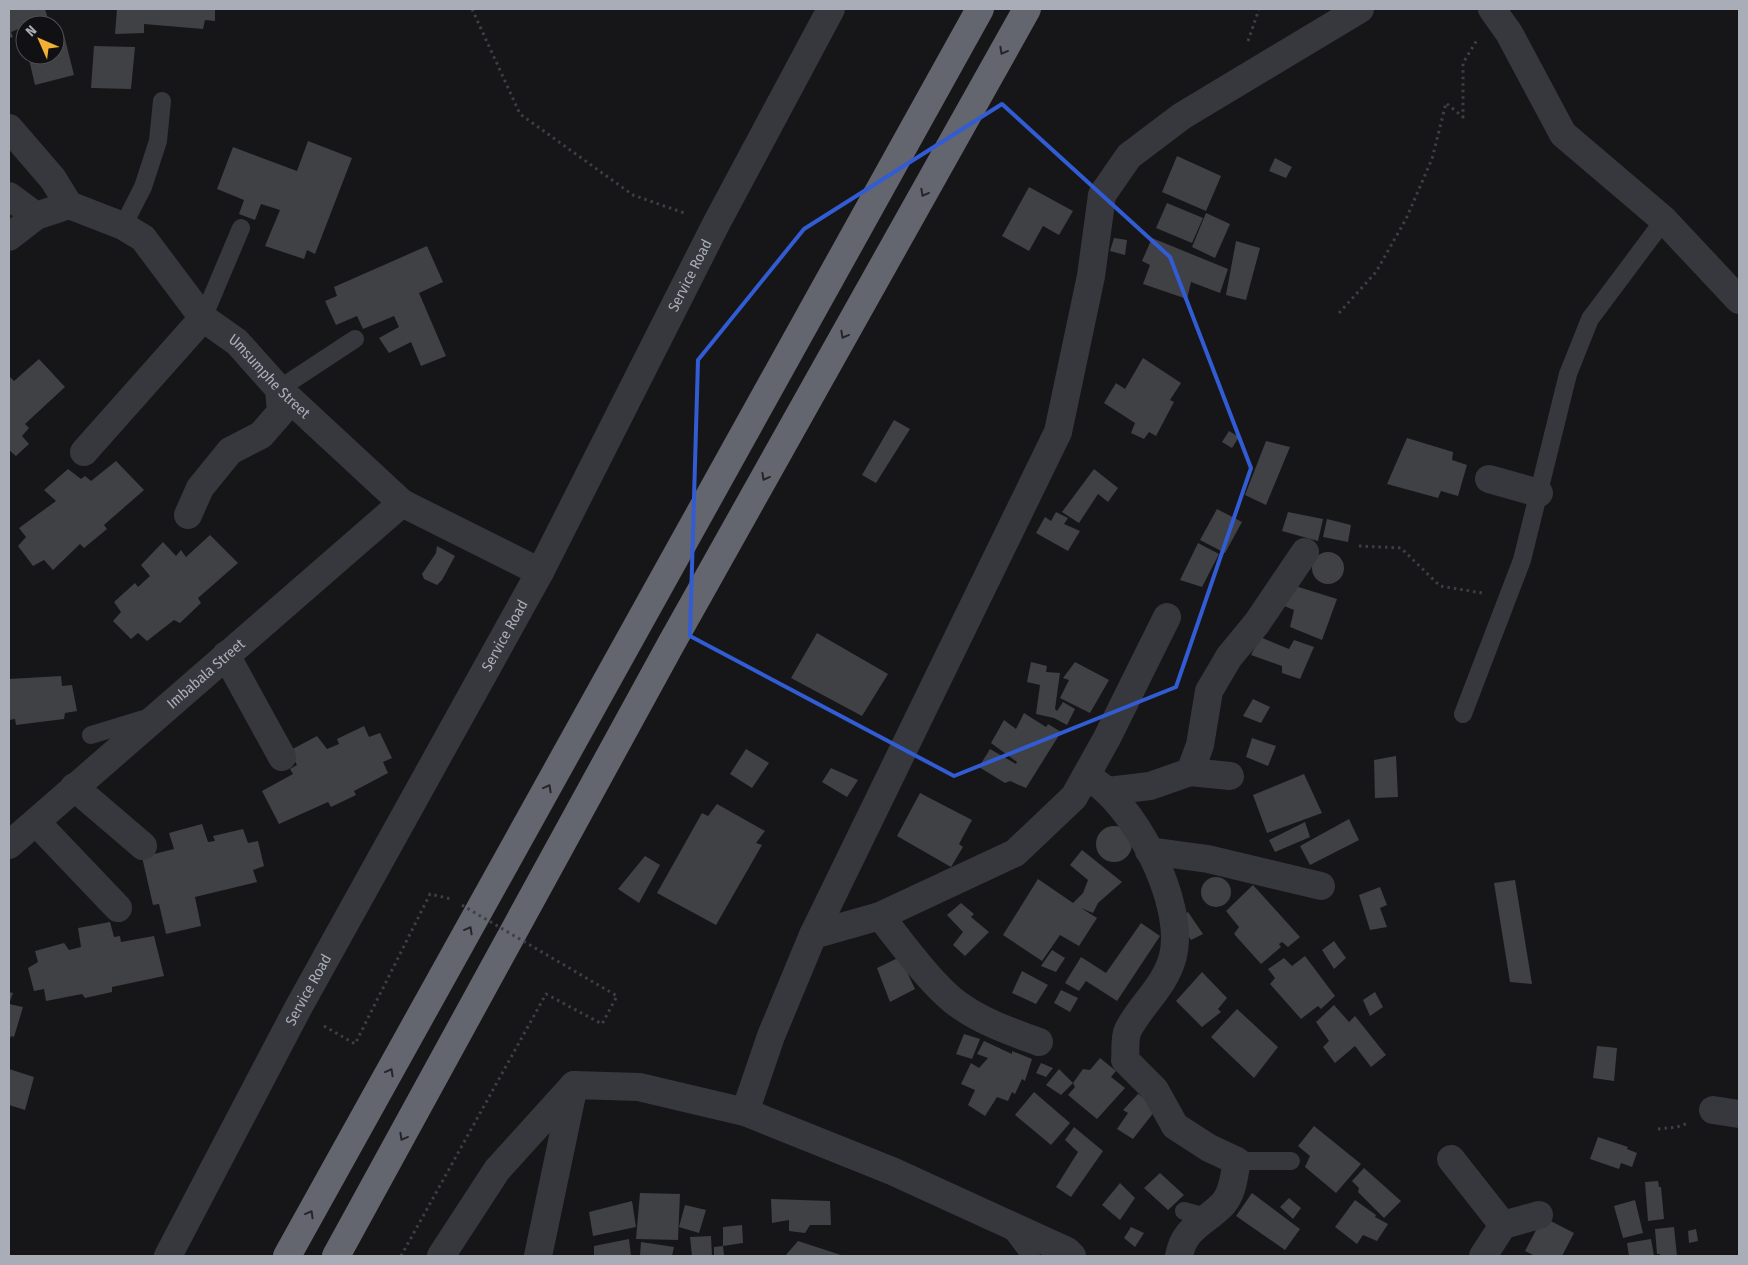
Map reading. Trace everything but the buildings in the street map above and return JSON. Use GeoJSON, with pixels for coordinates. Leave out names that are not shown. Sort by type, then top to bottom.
{"type":"FeatureCollection","features":[{"type":"Feature","properties":{"kind":"highway"},"geometry":{"type":"LineString","coordinates":[[286,1256],[980,9]]}},
{"type":"Feature","properties":{"kind":"highway"},"geometry":{"type":"LineString","coordinates":[[336,1256],[671,644],[1027,9]]}},
{"type":"Feature","properties":{"kind":"street","name":"Service Road"},"geometry":{"type":"LineString","coordinates":[[168,1256],[297,1010],[540,572],[716,224],[831,9]]}},
{"type":"Feature","properties":{"kind":"street"},"geometry":{"type":"LineString","coordinates":[[745,1112],[771,1036],[813,935],[1058,432],[1091,276],[1102,195],[1129,156],[1182,116],[1360,9]]}},
{"type":"Feature","properties":{"kind":"street"},"geometry":{"type":"LineString","coordinates":[[1493,10],[1509,33],[1563,134],[1664,220],[1739,300]]}},
{"type":"Feature","properties":{"kind":"street"},"geometry":{"type":"LineString","coordinates":[[9,128],[53,179],[69,205],[36,216],[9,237]]}},
{"type":"Feature","properties":{"kind":"street"},"geometry":{"type":"LineString","coordinates":[[9,196],[36,216]]}},
{"type":"Feature","properties":{"kind":"street","name":"Umsumphe Street"},"geometry":{"type":"LineString","coordinates":[[69,205],[123,226],[143,238],[203,318],[238,342],[279,390],[402,503],[540,572]]}},
{"type":"Feature","properties":{"kind":"street"},"geometry":{"type":"LineString","coordinates":[[84,452],[203,318]]}},
{"type":"Feature","properties":{"kind":"street"},"geometry":{"type":"LineString","coordinates":[[188,515],[200,488],[230,450],[261,435],[281,412],[279,390]]}},
{"type":"Feature","properties":{"kind":"street"},"geometry":{"type":"LineString","coordinates":[[1489,479],[1539,493]]}},
{"type":"Feature","properties":{"kind":"street","name":"Imbabala Street"},"geometry":{"type":"LineString","coordinates":[[9,845],[157,714],[402,503]]}},
{"type":"Feature","properties":{"kind":"street"},"geometry":{"type":"LineString","coordinates":[[1190,772],[1200,746],[1209,690],[1229,657],[1257,623],[1305,552]]}},
{"type":"Feature","properties":{"kind":"street"},"geometry":{"type":"LineString","coordinates":[[813,935],[880,916],[1015,853],[1074,797],[1107,738],[1167,617]]}},
{"type":"Feature","properties":{"kind":"street"},"geometry":{"type":"LineString","coordinates":[[226,655],[282,758]]}},
{"type":"Feature","properties":{"kind":"street"},"geometry":{"type":"LineString","coordinates":[[1108,791],[1150,786],[1190,772],[1230,776]]}},
{"type":"Feature","properties":{"kind":"street"},"geometry":{"type":"LineString","coordinates":[[1086,776],[1108,791],[1134,823],[1169,895],[1174,916],[1173,955],[1157,991],[1127,1032],[1125,1060],[1155,1090],[1175,1126],[1209,1148],[1237,1161],[1231,1189],[1224,1204],[1195,1214],[1181,1242],[1179,1256]]}},
{"type":"Feature","properties":{"kind":"street"},"geometry":{"type":"LineString","coordinates":[[74,787],[143,846]]}},
{"type":"Feature","properties":{"kind":"street"},"geometry":{"type":"LineString","coordinates":[[36,822],[118,908]]}},
{"type":"Feature","properties":{"kind":"street"},"geometry":{"type":"LineString","coordinates":[[1149,851],[1208,858],[1321,886]]}},
{"type":"Feature","properties":{"kind":"street"},"geometry":{"type":"LineString","coordinates":[[880,916],[935,983],[960,1007],[998,1027],[1039,1042]]}},
{"type":"Feature","properties":{"kind":"street"},"geometry":{"type":"LineString","coordinates":[[538,1256],[574,1085]]}},
{"type":"Feature","properties":{"kind":"street"},"geometry":{"type":"LineString","coordinates":[[441,1256],[497,1170],[574,1085],[639,1087],[745,1112],[892,1171],[1067,1251],[1072,1256]]}},
{"type":"Feature","properties":{"kind":"street"},"geometry":{"type":"LineString","coordinates":[[1451,1159],[1503,1225]]}},
{"type":"Feature","properties":{"kind":"street"},"geometry":{"type":"LineString","coordinates":[[1483,1256],[1503,1225],[1539,1215]]}},
{"type":"Feature","properties":{"kind":"lane"},"geometry":{"type":"LineString","coordinates":[[123,226],[143,187],[158,141],[162,101]]}},
{"type":"Feature","properties":{"kind":"lane"},"geometry":{"type":"LineString","coordinates":[[1464,714],[1522,560],[1568,374],[1590,320],[1664,220]]}},
{"type":"Feature","properties":{"kind":"lane"},"geometry":{"type":"LineString","coordinates":[[203,318],[241,228]]}},
{"type":"Feature","properties":{"kind":"lane"},"geometry":{"type":"LineString","coordinates":[[279,390],[355,339]]}},
{"type":"Feature","properties":{"kind":"lane"},"geometry":{"type":"LineString","coordinates":[[91,735],[157,714]]}},
{"type":"Feature","properties":{"kind":"lane"},"geometry":{"type":"LineString","coordinates":[[1237,1161],[1291,1162]]}},
{"type":"Feature","properties":{"kind":"lane"},"geometry":{"type":"LineString","coordinates":[[1006,1224],[1031,1256]]}},
{"type":"Feature","properties":{"kind":"path"},"geometry":{"type":"LineString","coordinates":[[472,9],[520,114],[633,195],[716,224]]}},
{"type":"Feature","properties":{"kind":"path"},"geometry":{"type":"LineString","coordinates":[[1339,313],[1376,272],[1406,219],[1432,159],[1446,104],[1463,117],[1463,63],[1493,10]]}},
{"type":"Feature","properties":{"kind":"path"},"geometry":{"type":"LineString","coordinates":[[1359,546],[1401,548],[1440,586],[1507,598]]}},
{"type":"Feature","properties":{"kind":"path"},"geometry":{"type":"LineString","coordinates":[[297,1010],[355,1044],[430,894],[446,896],[617,996],[602,1024],[546,994],[400,1256]]}},
{"type":"Feature","properties":{"kind":"highlighted area"},"geometry":{"type":"Polygon","coordinates":[[[1002,104],[1170,257],[1251,468],[1176,687],[954,776],[690,636],[698,360],[804,229],[1002,104]]]}}]}
